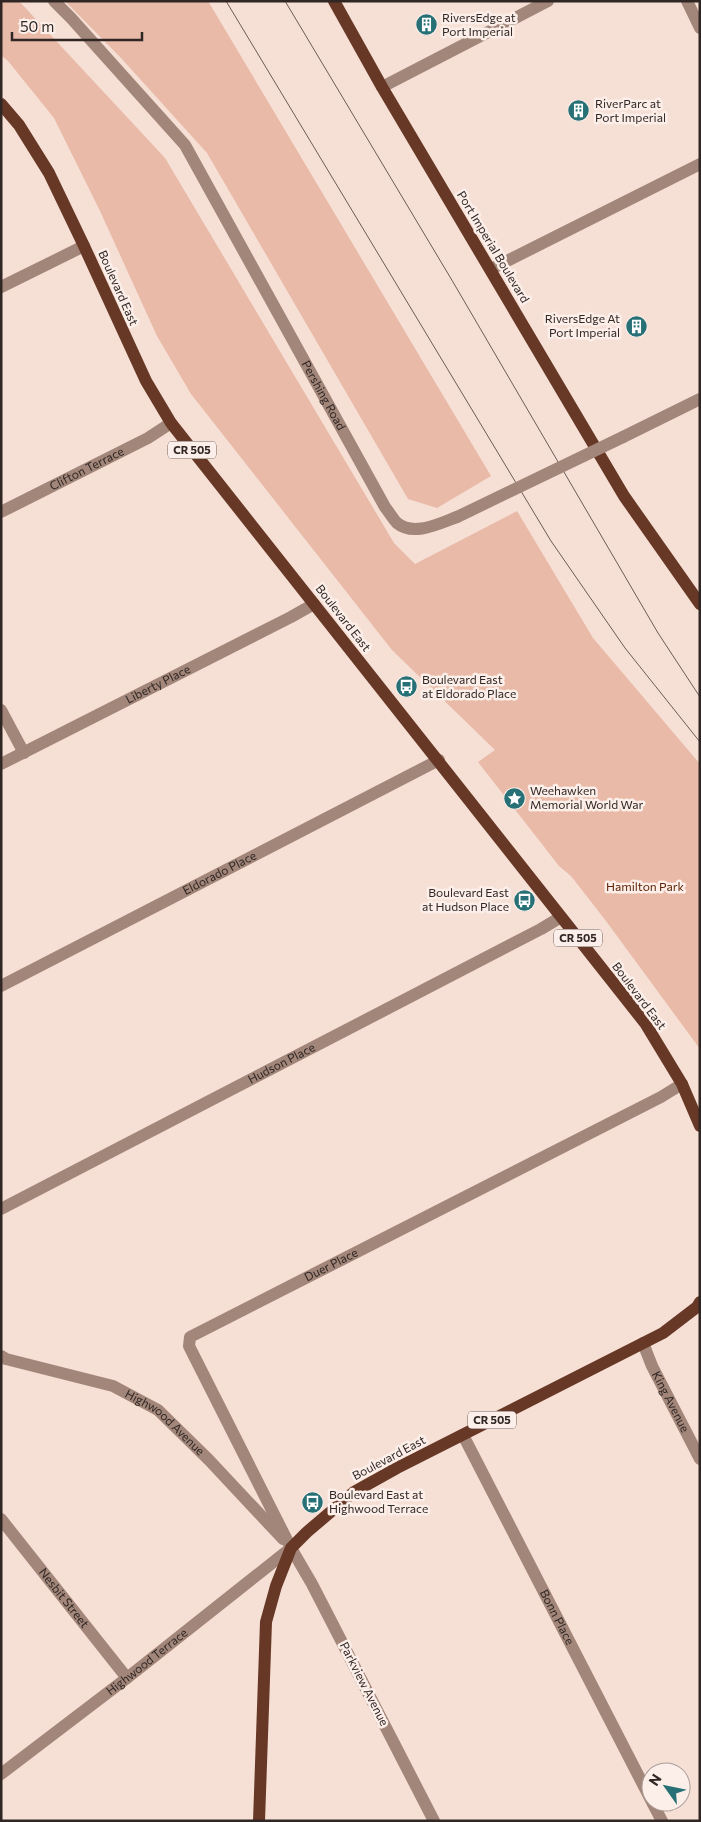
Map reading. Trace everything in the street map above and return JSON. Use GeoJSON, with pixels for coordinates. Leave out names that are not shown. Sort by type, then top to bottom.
{"type":"FeatureCollection","features":[{"type":"Feature","properties":{"kind":"main road","name":"Port Imperial Boulevard"},"geometry":{"type":"LineString","coordinates":[[334,1],[382,87],[624,496],[700,604]]}},
{"type":"Feature","properties":{"kind":"main road","name":"Boulevard East"},"geometry":{"type":"LineString","coordinates":[[1,104],[19,125],[49,172],[146,381],[171,423],[645,1023],[682,1084],[700,1126]]}},
{"type":"Feature","properties":{"kind":"main road","name":"Boulevard East"},"geometry":{"type":"LineString","coordinates":[[260,1821],[266,1622],[276,1586],[291,1548],[354,1492],[397,1468],[663,1333],[697,1307],[700,1302]]}},
{"type":"Feature","properties":{"kind":"street","name":"Pershing Road"},"geometry":{"type":"LineString","coordinates":[[54,1],[185,145],[385,507],[398,524],[406,528],[415,529],[429,527],[457,517],[700,399]]}},
{"type":"Feature","properties":{"kind":"street"},"geometry":{"type":"LineString","coordinates":[[382,87],[548,1]]}},
{"type":"Feature","properties":{"kind":"street"},"geometry":{"type":"LineString","coordinates":[[686,1],[700,28]]}},
{"type":"Feature","properties":{"kind":"street"},"geometry":{"type":"LineString","coordinates":[[491,269],[700,164]]}},
{"type":"Feature","properties":{"kind":"street"},"geometry":{"type":"LineString","coordinates":[[1,287],[84,246]]}},
{"type":"Feature","properties":{"kind":"street","name":"Clifton Terrace"},"geometry":{"type":"LineString","coordinates":[[1,512],[148,438],[171,423]]}},
{"type":"Feature","properties":{"kind":"street","name":"Liberty Place"},"geometry":{"type":"LineString","coordinates":[[1,764],[314,604]]}},
{"type":"Feature","properties":{"kind":"street"},"geometry":{"type":"LineString","coordinates":[[1,710],[24,753]]}},
{"type":"Feature","properties":{"kind":"street","name":"Eldorado Place"},"geometry":{"type":"LineString","coordinates":[[1,986],[439,760]]}},
{"type":"Feature","properties":{"kind":"street","name":"Hudson Place"},"geometry":{"type":"LineString","coordinates":[[1,1209],[561,917]]}},
{"type":"Feature","properties":{"kind":"street","name":"Duer Place"},"geometry":{"type":"LineString","coordinates":[[291,1548],[189,1346],[190,1337],[661,1097],[682,1084]]}},
{"type":"Feature","properties":{"kind":"street","name":"King Avenue"},"geometry":{"type":"LineString","coordinates":[[642,1343],[700,1459]]}},
{"type":"Feature","properties":{"kind":"street","name":"Highwood Avenue"},"geometry":{"type":"LineString","coordinates":[[1,1356],[6,1359],[113,1386],[158,1410],[291,1548]]}},
{"type":"Feature","properties":{"kind":"street","name":"Bonn Place"},"geometry":{"type":"LineString","coordinates":[[462,1435],[641,1780]]}},
{"type":"Feature","properties":{"kind":"street","name":"Nesbit Street"},"geometry":{"type":"LineString","coordinates":[[1,1520],[127,1678]]}},
{"type":"Feature","properties":{"kind":"street","name":"Highwood Terrace"},"geometry":{"type":"LineString","coordinates":[[1,1774],[127,1678],[291,1548]]}},
{"type":"Feature","properties":{"kind":"street","name":"Parkview Avenue"},"geometry":{"type":"LineString","coordinates":[[291,1548],[434,1821]]}},
{"type":"Feature","properties":{"kind":"green space","name":"Hamilton Park"},"geometry":{"type":"Polygon","coordinates":[[[1,1],[19,1],[165,158],[394,543],[415,564],[517,511],[593,638],[700,764],[700,1049],[606,921],[571,876],[559,866],[478,762],[495,750],[392,650],[191,394],[157,336],[100,211],[54,118],[1,55],[1,1]]]}},
{"type":"Feature","properties":{"kind":"green space"},"geometry":{"type":"Polygon","coordinates":[[[65,1],[208,1],[491,476],[437,508],[408,499],[207,153],[121,58],[65,1]]]}},
{"type":"Feature","properties":{"kind":"tram line"},"geometry":{"type":"LineString","coordinates":[[226,1],[551,541],[625,648],[700,742]]}},
{"type":"Feature","properties":{"kind":"tram line"},"geometry":{"type":"LineString","coordinates":[[285,1],[453,282],[658,633],[700,697]]}},
{"type":"Feature","properties":{"kind":"place","name":"RiversEdge at Port Imperial"},"geometry":{"type":"Point","coordinates":[426,25]}},
{"type":"Feature","properties":{"kind":"place","name":"RiverParc at Port Imperial"},"geometry":{"type":"Point","coordinates":[579,111]}},
{"type":"Feature","properties":{"kind":"place","name":"RiversEdge At Port Imperial"},"geometry":{"type":"Point","coordinates":[636,326]}},
{"type":"Feature","properties":{"kind":"place","name":"Boulevard East at Eldorado Place"},"geometry":{"type":"Point","coordinates":[406,687]}},
{"type":"Feature","properties":{"kind":"place","name":"Weehawken Memorial World War"},"geometry":{"type":"Point","coordinates":[514,798]}},
{"type":"Feature","properties":{"kind":"place","name":"Boulevard East at Hudson Place"},"geometry":{"type":"Point","coordinates":[525,900]}},
{"type":"Feature","properties":{"kind":"place","name":"Boulevard East at Highwood Terrace"},"geometry":{"type":"Point","coordinates":[313,1502]}}]}
